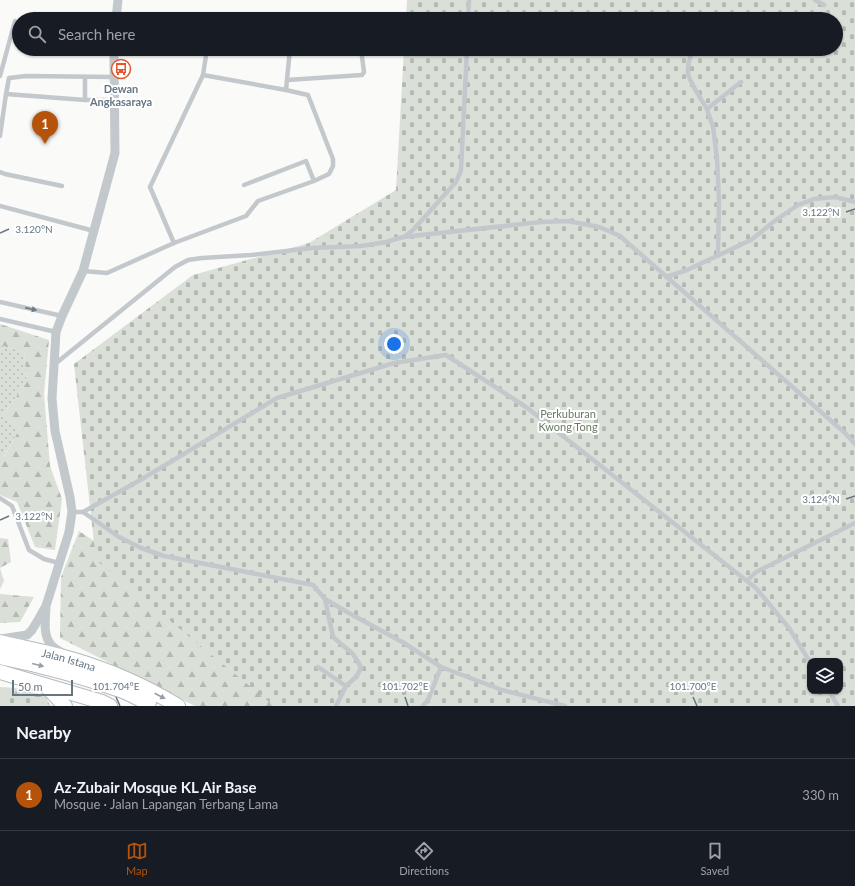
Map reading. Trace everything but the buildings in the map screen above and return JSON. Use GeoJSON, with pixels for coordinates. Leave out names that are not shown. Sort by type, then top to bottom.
{"type":"FeatureCollection","features":[{"type":"Feature","properties":{"kind":"highway"},"geometry":{"type":"LineString","coordinates":[[0,656],[68,672],[121,689],[152,704]]}},
{"type":"Feature","properties":{"kind":"main road","name":"Jalan Istana"},"geometry":{"type":"LineString","coordinates":[[0,642],[71,659],[99,669],[133,682],[178,706]]}},
{"type":"Feature","properties":{"kind":"main road"},"geometry":{"type":"LineString","coordinates":[[0,672],[102,702],[110,706]]}},
{"type":"Feature","properties":{"kind":"main road"},"geometry":{"type":"LineString","coordinates":[[0,677],[14,676]]}},
{"type":"Feature","properties":{"kind":"main road"},"geometry":{"type":"LineString","coordinates":[[46,686],[65,706]]}},
{"type":"Feature","properties":{"kind":"street"},"geometry":{"type":"LineString","coordinates":[[117,12],[118,0]]}},
{"type":"Feature","properties":{"kind":"street"},"geometry":{"type":"LineString","coordinates":[[0,639],[27,635],[32,630],[46,606],[69,532],[72,512],[55,431],[52,399],[56,332],[83,271],[115,153],[114,56]]}},
{"type":"Feature","properties":{"kind":"street"},"geometry":{"type":"LineString","coordinates":[[46,606],[46,635],[53,647],[71,659]]}},
{"type":"Feature","properties":{"kind":"lane"},"geometry":{"type":"LineString","coordinates":[[468,12],[469,0]]}},
{"type":"Feature","properties":{"kind":"lane"},"geometry":{"type":"LineString","coordinates":[[816,0],[824,5]]}},
{"type":"Feature","properties":{"kind":"lane"},"geometry":{"type":"LineString","coordinates":[[0,76],[12,32]]}},
{"type":"Feature","properties":{"kind":"lane"},"geometry":{"type":"LineString","coordinates":[[174,243],[150,187],[203,75],[206,56]]}},
{"type":"Feature","properties":{"kind":"lane"},"geometry":{"type":"LineString","coordinates":[[286,90],[289,56]]}},
{"type":"Feature","properties":{"kind":"lane"},"geometry":{"type":"LineString","coordinates":[[287,80],[362,75],[364,72],[363,56]]}},
{"type":"Feature","properties":{"kind":"lane"},"geometry":{"type":"LineString","coordinates":[[404,237],[413,230],[456,182],[461,170],[467,56]]}},
{"type":"Feature","properties":{"kind":"lane"},"geometry":{"type":"LineString","coordinates":[[691,56],[688,75],[707,109],[713,127],[717,158],[719,201],[718,256]]}},
{"type":"Feature","properties":{"kind":"lane"},"geometry":{"type":"LineString","coordinates":[[83,271],[107,273],[174,243],[246,216],[258,201],[314,181],[329,174],[333,166],[333,159],[308,96],[286,90],[203,75]]}},
{"type":"Feature","properties":{"kind":"lane"},"geometry":{"type":"LineString","coordinates":[[0,136],[9,78],[26,76],[114,77]]}},
{"type":"Feature","properties":{"kind":"lane"},"geometry":{"type":"LineString","coordinates":[[85,76],[85,100]]}},
{"type":"Feature","properties":{"kind":"lane"},"geometry":{"type":"LineString","coordinates":[[707,109],[741,82]]}},
{"type":"Feature","properties":{"kind":"lane"},"geometry":{"type":"LineString","coordinates":[[6,94],[85,100],[114,100]]}},
{"type":"Feature","properties":{"kind":"lane"},"geometry":{"type":"LineString","coordinates":[[244,185],[306,161],[314,181]]}},
{"type":"Feature","properties":{"kind":"lane"},"geometry":{"type":"LineString","coordinates":[[0,172],[62,186]]}},
{"type":"Feature","properties":{"kind":"lane"},"geometry":{"type":"LineString","coordinates":[[666,278],[687,270],[751,240],[776,220],[798,206],[814,199],[835,197],[855,202]]}},
{"type":"Feature","properties":{"kind":"lane"},"geometry":{"type":"LineString","coordinates":[[0,206],[94,232]]}},
{"type":"Feature","properties":{"kind":"lane"},"geometry":{"type":"LineString","coordinates":[[54,365],[175,268],[188,260],[312,248],[361,246],[386,242],[404,237],[541,222],[568,222],[600,227],[620,236],[666,278],[839,427],[855,444]]}},
{"type":"Feature","properties":{"kind":"lane"},"geometry":{"type":"LineString","coordinates":[[0,302],[62,316]]}},
{"type":"Feature","properties":{"kind":"lane"},"geometry":{"type":"LineString","coordinates":[[0,320],[56,332]]}},
{"type":"Feature","properties":{"kind":"lane"},"geometry":{"type":"LineString","coordinates":[[72,512],[83,512],[142,479],[277,398],[394,363],[446,355],[526,407],[756,588],[789,628],[808,658]]}},
{"type":"Feature","properties":{"kind":"lane"},"geometry":{"type":"LineString","coordinates":[[0,498],[12,506],[29,550],[44,559],[59,563]]}},
{"type":"Feature","properties":{"kind":"lane"},"geometry":{"type":"LineString","coordinates":[[83,512],[119,537],[141,548],[164,556],[313,585],[326,599],[404,643],[441,667],[502,690],[565,706]]}},
{"type":"Feature","properties":{"kind":"lane"},"geometry":{"type":"LineString","coordinates":[[747,581],[756,572],[855,523]]}},
{"type":"Feature","properties":{"kind":"lane"},"geometry":{"type":"LineString","coordinates":[[326,599],[333,637],[353,654],[361,667],[357,676],[346,686],[336,706]]}},
{"type":"Feature","properties":{"kind":"lane"},"geometry":{"type":"LineString","coordinates":[[318,667],[346,686]]}},
{"type":"Feature","properties":{"kind":"lane"},"geometry":{"type":"LineString","coordinates":[[422,706],[428,700],[441,667]]}},
{"type":"Feature","properties":{"kind":"lane"},"geometry":{"type":"LineString","coordinates":[[830,694],[838,706]]}},
{"type":"Feature","properties":{"kind":"green space","name":"Perkuburan Kwong Tong"},"geometry":{"type":"Polygon","coordinates":[[[407,0],[855,0],[855,706],[274,706],[96,560],[74,364],[193,275],[309,243],[396,190],[404,56],[843,56],[843,12],[406,12],[407,0]]]}},
{"type":"Feature","properties":{"kind":"green space"},"geometry":{"type":"Polygon","coordinates":[[[0,324],[49,340],[44,394],[50,466],[62,499],[55,550],[35,547],[17,502],[0,495],[0,457],[4,457],[20,428],[2,416],[27,382],[24,352],[0,345],[0,324]]]}},
{"type":"Feature","properties":{"kind":"green space"},"geometry":{"type":"Polygon","coordinates":[[[0,345],[24,352],[27,382],[2,416],[20,428],[3,458],[0,457],[0,345]]]}},
{"type":"Feature","properties":{"kind":"green space"},"geometry":{"type":"Polygon","coordinates":[[[79,531],[139,571],[399,706],[195,706],[60,638],[61,577],[79,531]]]}},
{"type":"Feature","properties":{"kind":"green space"},"geometry":{"type":"Polygon","coordinates":[[[0,538],[8,539],[11,562],[0,568],[0,538]]]}},
{"type":"Feature","properties":{"kind":"green space"},"geometry":{"type":"Polygon","coordinates":[[[0,568],[4,581],[0,589],[0,568]]]}},
{"type":"Feature","properties":{"kind":"green space"},"geometry":{"type":"Polygon","coordinates":[[[0,594],[34,597],[20,622],[0,623],[0,594]]]}},
{"type":"Feature","properties":{"kind":"green space"},"geometry":{"type":"Polygon","coordinates":[[[0,687],[15,688],[46,696],[50,706],[0,706],[0,687]]]}},
{"type":"Feature","properties":{"kind":"green space"},"geometry":{"type":"Polygon","coordinates":[[[0,695],[24,696],[53,706],[0,706],[0,695]]]}},
{"type":"Feature","properties":{"kind":"place","name":"Dewan Angkasaraya"},"geometry":{"type":"Point","coordinates":[121,69]}},
{"type":"Feature","properties":{"kind":"place","name":"Az-Zubair Mosque KL Air Base"},"geometry":{"type":"Point","coordinates":[45,144]}}]}
